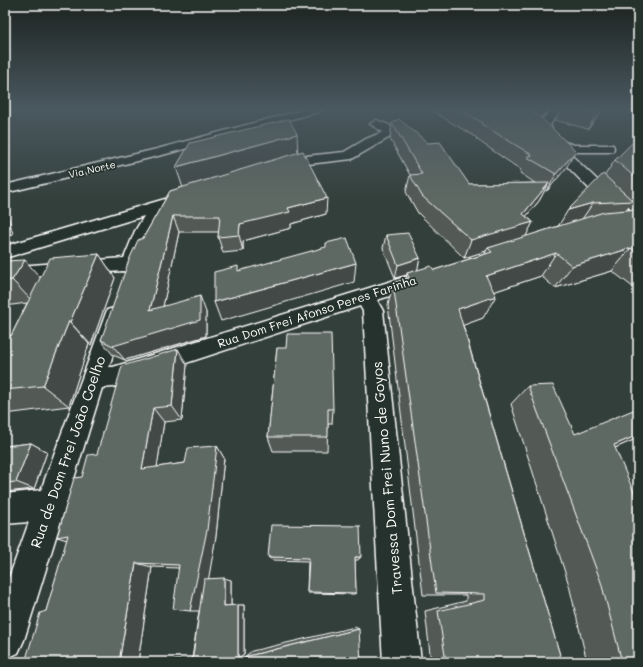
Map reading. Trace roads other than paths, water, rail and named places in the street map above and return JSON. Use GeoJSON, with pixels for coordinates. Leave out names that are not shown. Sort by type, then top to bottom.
{"type":"FeatureCollection","features":[{"type":"Feature","properties":{"kind":"main road","name":"Via Norte"},"geometry":{"type":"LineString","coordinates":[[5,176],[166,140]]}},
{"type":"Feature","properties":{"kind":"main road","name":"Via Norte"},"geometry":{"type":"LineString","coordinates":[[5,189],[79,173],[209,140]]}},
{"type":"Feature","properties":{"kind":"main road"},"geometry":{"type":"LineString","coordinates":[[262,174],[306,160],[347,156],[374,140]]}},
{"type":"Feature","properties":{"kind":"main road"},"geometry":{"type":"LineString","coordinates":[[556,140],[559,150],[566,155],[636,226]]}},
{"type":"Feature","properties":{"kind":"main road"},"geometry":{"type":"LineString","coordinates":[[560,140],[566,147],[583,143],[614,150]]}},
{"type":"Feature","properties":{"kind":"main road"},"geometry":{"type":"LineString","coordinates":[[566,155],[583,143]]}},
{"type":"Feature","properties":{"kind":"main road"},"geometry":{"type":"LineString","coordinates":[[5,252],[180,199]]}},
{"type":"Feature","properties":{"kind":"main road","name":"Rua de Dom Frei João Coelho"},"geometry":{"type":"LineString","coordinates":[[5,640],[131,264],[143,231],[157,206]]}},
{"type":"Feature","properties":{"kind":"main road"},"geometry":{"type":"LineString","coordinates":[[607,226],[636,226]]}},
{"type":"Feature","properties":{"kind":"main road"},"geometry":{"type":"LineString","coordinates":[[5,273],[131,264]]}},
{"type":"Feature","properties":{"kind":"main road","name":"Rua Dom Frei Afonso Peres Farinha"},"geometry":{"type":"LineString","coordinates":[[93,378],[113,377],[437,274]]}},
{"type":"Feature","properties":{"kind":"main road","name":"Travessa Dom Frei Nuno de Goyos"},"geometry":{"type":"LineString","coordinates":[[365,297],[374,311],[402,662]]}},
{"type":"Feature","properties":{"kind":"main road"},"geometry":{"type":"LineString","coordinates":[[5,509],[50,504]]}}]}
